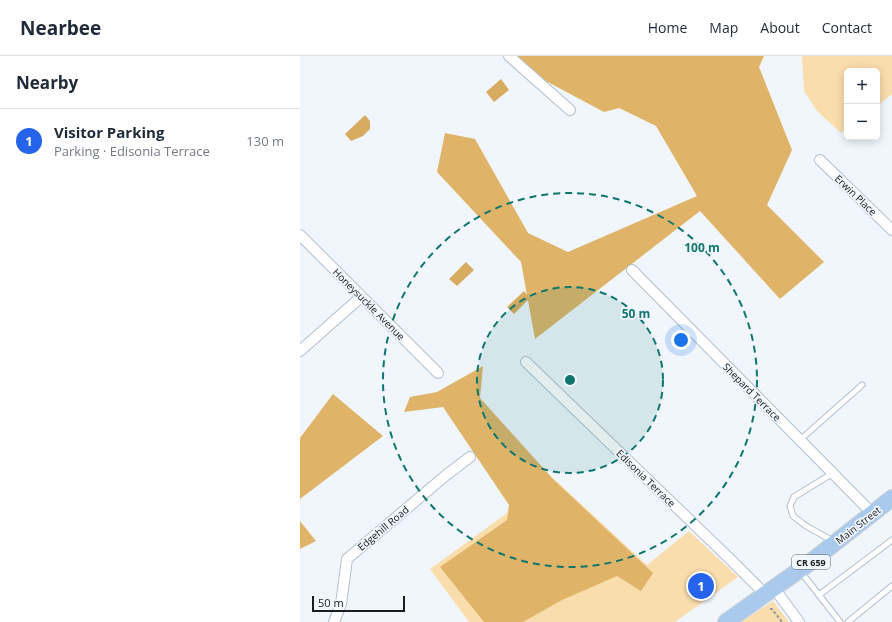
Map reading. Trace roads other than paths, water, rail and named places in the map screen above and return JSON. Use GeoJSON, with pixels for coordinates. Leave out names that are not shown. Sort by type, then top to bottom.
{"type":"FeatureCollection","features":[{"type":"Feature","properties":{"kind":"main road","name":"Main Street"},"geometry":{"type":"LineString","coordinates":[[726,622],[770,597],[800,570],[892,498]]}},
{"type":"Feature","properties":{"kind":"street"},"geometry":{"type":"LineString","coordinates":[[509,56],[570,110]]}},
{"type":"Feature","properties":{"kind":"street","name":"Erwin Place"},"geometry":{"type":"LineString","coordinates":[[820,160],[892,230]]}},
{"type":"Feature","properties":{"kind":"street","name":"Honeysuckle Avenue"},"geometry":{"type":"LineString","coordinates":[[300,235],[438,373]]}},
{"type":"Feature","properties":{"kind":"street","name":"Shepard Terrace"},"geometry":{"type":"LineString","coordinates":[[632,270],[873,514]]}},
{"type":"Feature","properties":{"kind":"street"},"geometry":{"type":"LineString","coordinates":[[300,351],[361,297]]}},
{"type":"Feature","properties":{"kind":"street","name":"Edisonia Terrace"},"geometry":{"type":"LineString","coordinates":[[526,362],[729,558],[799,622]]}},
{"type":"Feature","properties":{"kind":"street","name":"Edgehill Road"},"geometry":{"type":"LineString","coordinates":[[334,622],[341,604],[347,559],[445,476],[470,457]]}},
{"type":"Feature","properties":{"kind":"lane"},"geometry":{"type":"LineString","coordinates":[[800,440],[862,385]]}},
{"type":"Feature","properties":{"kind":"lane"},"geometry":{"type":"LineString","coordinates":[[833,473],[794,496],[790,506],[793,516],[806,526],[836,542]]}},
{"type":"Feature","properties":{"kind":"lane"},"geometry":{"type":"LineString","coordinates":[[818,595],[892,540]]}},
{"type":"Feature","properties":{"kind":"lane"},"geometry":{"type":"LineString","coordinates":[[800,570],[840,622]]}},
{"type":"Feature","properties":{"kind":"lane"},"geometry":{"type":"LineString","coordinates":[[848,622],[892,586]]}},
{"type":"Feature","properties":{"kind":"place","name":"Visitor Parking"},"geometry":{"type":"Point","coordinates":[701,586]}}]}
